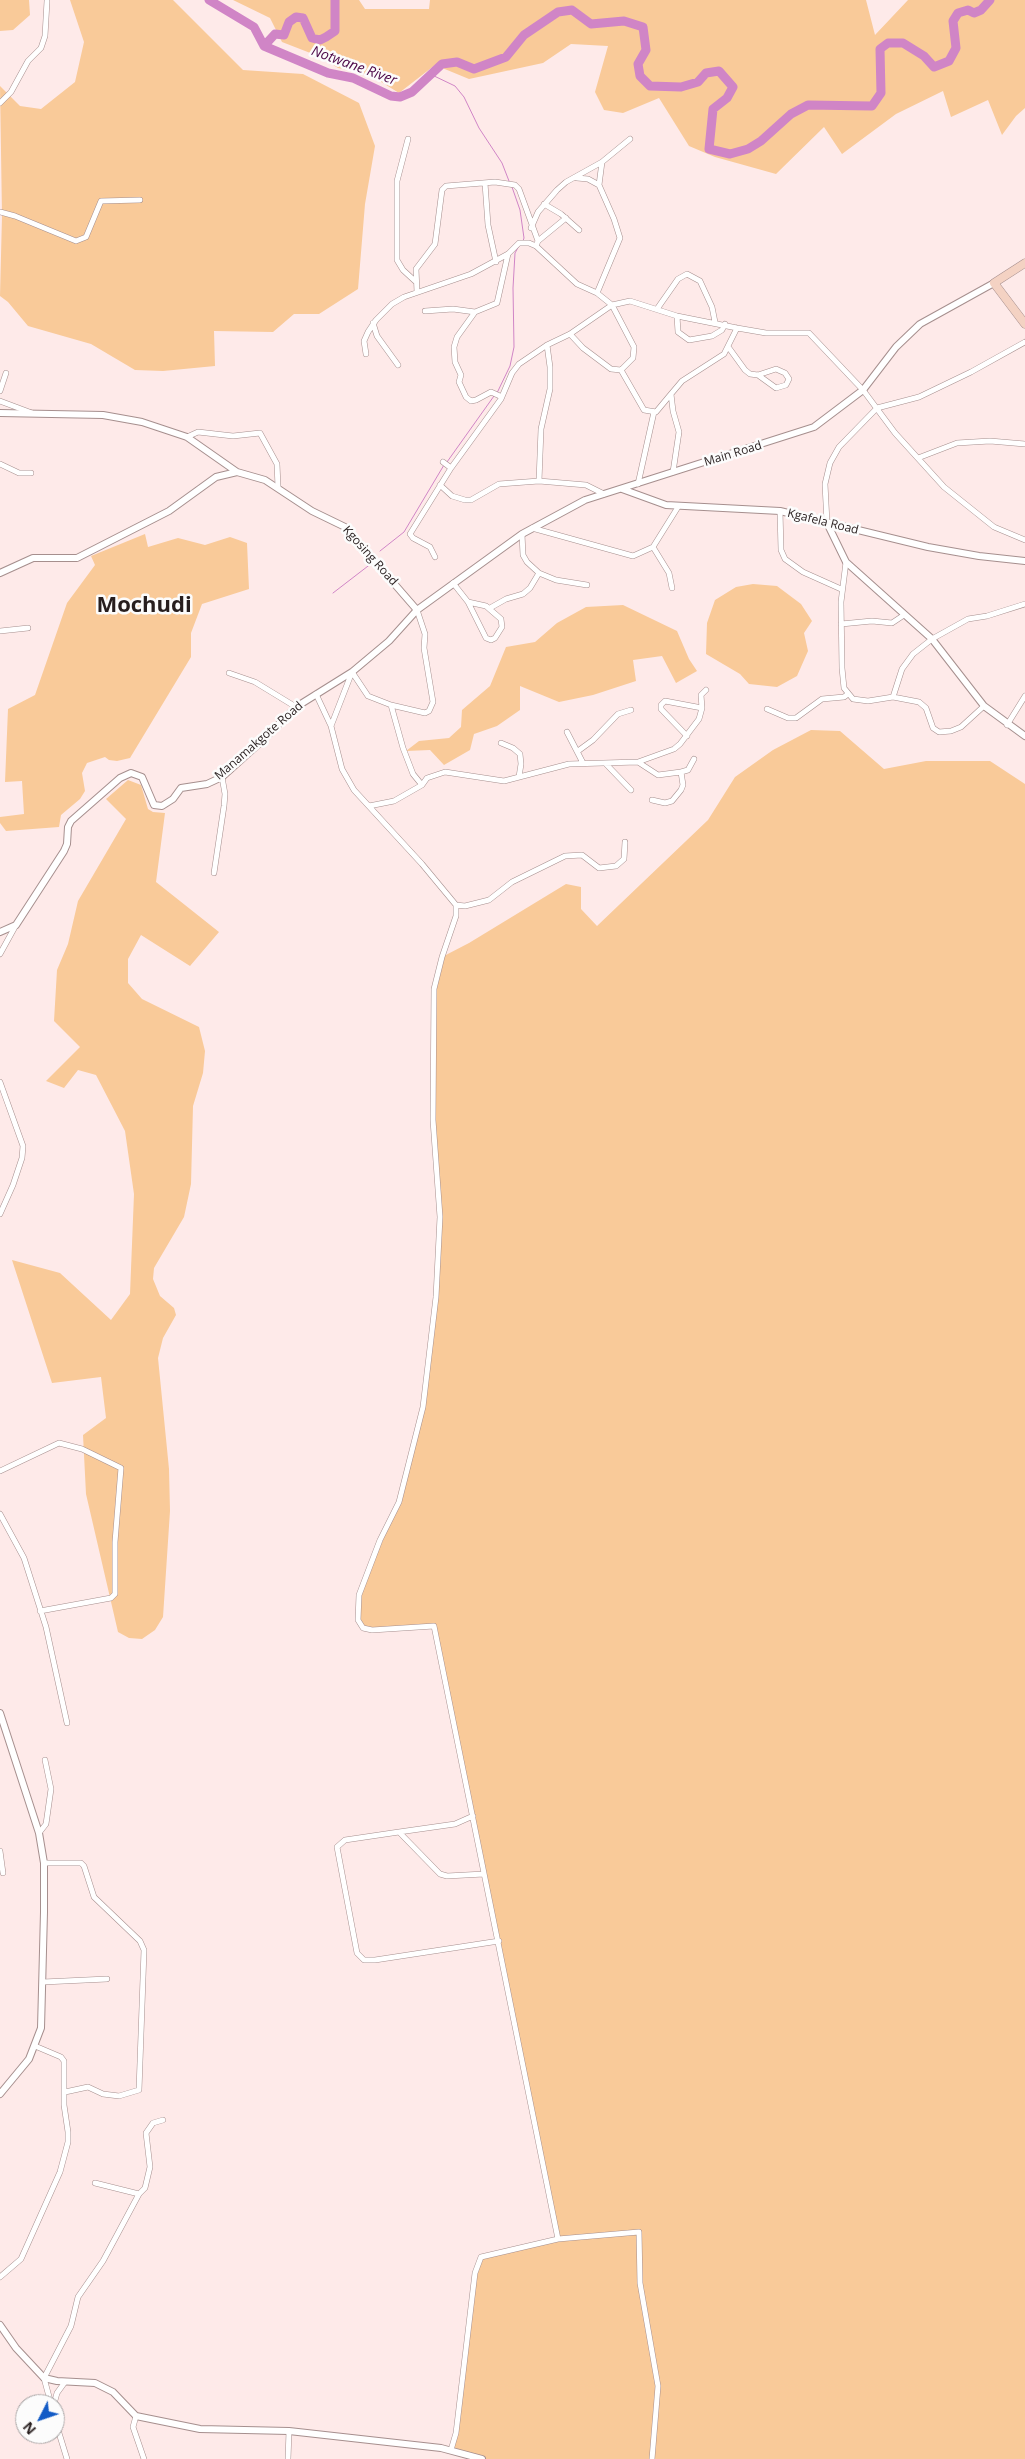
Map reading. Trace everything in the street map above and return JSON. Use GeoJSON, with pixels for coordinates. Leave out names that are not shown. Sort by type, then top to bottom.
{"type":"FeatureCollection","features":[{"type":"Feature","properties":{"kind":"main road","name":"Main Road"},"geometry":{"type":"LineString","coordinates":[[994,284],[1025,263]]}},
{"type":"Feature","properties":{"kind":"main road"},"geometry":{"type":"LineString","coordinates":[[994,284],[1025,324]]}},
{"type":"Feature","properties":{"kind":"street"},"geometry":{"type":"LineString","coordinates":[[0,103],[11,92],[28,61],[41,48],[45,36],[47,1]]}},
{"type":"Feature","properties":{"kind":"street"},"geometry":{"type":"LineString","coordinates":[[408,139],[398,181],[397,260],[403,270],[415,282]]}},
{"type":"Feature","properties":{"kind":"street"},"geometry":{"type":"LineString","coordinates":[[531,228],[534,218],[544,204],[566,182],[602,162],[630,139]]}},
{"type":"Feature","properties":{"kind":"street"},"geometry":{"type":"LineString","coordinates":[[597,293],[619,245],[620,238],[620,232],[599,185],[602,162]]}},
{"type":"Feature","properties":{"kind":"street"},"geometry":{"type":"LineString","coordinates":[[575,177],[588,179],[599,185]]}},
{"type":"Feature","properties":{"kind":"street"},"geometry":{"type":"LineString","coordinates":[[485,183],[488,225],[496,262]]}},
{"type":"Feature","properties":{"kind":"street"},"geometry":{"type":"LineString","coordinates":[[416,292],[417,267],[435,244],[443,188],[448,185],[510,183],[519,189],[537,244],[577,284],[597,293],[612,305],[634,347],[633,358],[621,370]]}},
{"type":"Feature","properties":{"kind":"street"},"geometry":{"type":"LineString","coordinates":[[0,212],[15,216],[76,242],[86,237],[101,201],[140,200]]}},
{"type":"Feature","properties":{"kind":"street"},"geometry":{"type":"LineString","coordinates":[[544,204],[566,218],[579,230]]}},
{"type":"Feature","properties":{"kind":"street"},"geometry":{"type":"LineString","coordinates":[[366,354],[364,341],[373,323],[392,304],[416,292],[471,274],[496,262],[519,243],[537,244],[566,218]]}},
{"type":"Feature","properties":{"kind":"street"},"geometry":{"type":"LineString","coordinates":[[425,311],[453,309],[475,312],[497,304],[508,254]]}},
{"type":"Feature","properties":{"kind":"street"},"geometry":{"type":"LineString","coordinates":[[657,309],[678,279],[687,274],[700,281],[712,307],[715,322]]}},
{"type":"Feature","properties":{"kind":"street","name":"Main Road"},"geometry":{"type":"LineString","coordinates":[[417,610],[522,534],[585,500],[777,441],[814,427],[863,390],[896,347],[920,324],[994,284]]}},
{"type":"Feature","properties":{"kind":"street"},"geometry":{"type":"LineString","coordinates":[[435,557],[430,547],[413,538],[410,534],[449,467],[512,373],[519,364],[547,345],[570,334],[612,305],[630,301],[677,316],[738,328],[766,332],[809,333],[863,390],[895,433],[944,487],[994,527],[1025,540]]}},
{"type":"Feature","properties":{"kind":"street"},"geometry":{"type":"LineString","coordinates":[[475,312],[457,338],[454,347],[454,357],[461,375],[459,382],[466,397],[471,401],[497,395]]}},
{"type":"Feature","properties":{"kind":"street"},"geometry":{"type":"LineString","coordinates":[[677,316],[678,332],[689,340],[712,336],[722,330],[725,324]]}},
{"type":"Feature","properties":{"kind":"street"},"geometry":{"type":"LineString","coordinates":[[373,323],[377,336],[398,365]]}},
{"type":"Feature","properties":{"kind":"street"},"geometry":{"type":"LineString","coordinates":[[638,484],[654,412],[682,381],[714,361],[729,348],[738,328]]}},
{"type":"Feature","properties":{"kind":"street"},"geometry":{"type":"LineString","coordinates":[[570,334],[598,360],[611,369],[621,370]]}},
{"type":"Feature","properties":{"kind":"street"},"geometry":{"type":"LineString","coordinates":[[1025,342],[925,394],[877,408],[839,447],[830,463],[825,484],[827,523],[846,562],[904,616],[932,639],[984,706],[1007,725],[1025,736]]}},
{"type":"Feature","properties":{"kind":"street"},"geometry":{"type":"LineString","coordinates":[[539,481],[542,423],[550,389],[550,366],[547,345]]}},
{"type":"Feature","properties":{"kind":"street"},"geometry":{"type":"LineString","coordinates":[[729,348],[744,370],[750,374],[758,375],[776,369],[785,373],[789,379],[786,385],[776,388],[758,375]]}},
{"type":"Feature","properties":{"kind":"street"},"geometry":{"type":"LineString","coordinates":[[621,370],[640,405],[654,412]]}},
{"type":"Feature","properties":{"kind":"street"},"geometry":{"type":"LineString","coordinates":[[0,391],[6,373]]}},
{"type":"Feature","properties":{"kind":"street"},"geometry":{"type":"LineString","coordinates":[[671,394],[673,411],[679,432],[673,472]]}},
{"type":"Feature","properties":{"kind":"street"},"geometry":{"type":"LineString","coordinates":[[0,401],[32,413]]}},
{"type":"Feature","properties":{"kind":"street"},"geometry":{"type":"LineString","coordinates":[[0,413],[103,415],[142,422],[187,437],[237,472]]}},
{"type":"Feature","properties":{"kind":"street"},"geometry":{"type":"LineString","coordinates":[[187,437],[198,432],[233,436],[260,433],[278,464],[278,487]]}},
{"type":"Feature","properties":{"kind":"street"},"geometry":{"type":"LineString","coordinates":[[918,458],[957,443],[990,441],[1025,444]]}},
{"type":"Feature","properties":{"kind":"street"},"geometry":{"type":"LineString","coordinates":[[443,462],[449,467]]}},
{"type":"Feature","properties":{"kind":"street"},"geometry":{"type":"LineString","coordinates":[[0,464],[19,473],[31,473]]}},
{"type":"Feature","properties":{"kind":"street"},"geometry":{"type":"LineString","coordinates":[[0,573],[33,558],[78,558],[169,511],[216,477],[237,472]]}},
{"type":"Feature","properties":{"kind":"street","name":"Kgosing Road"},"geometry":{"type":"LineString","coordinates":[[237,472],[254,475],[278,487],[305,507],[340,523],[351,532],[417,610]]}},
{"type":"Feature","properties":{"kind":"street"},"geometry":{"type":"LineString","coordinates":[[440,485],[452,496],[471,500],[499,484],[539,481],[586,485],[604,494]]}},
{"type":"Feature","properties":{"kind":"street","name":"Kgafela Road"},"geometry":{"type":"LineString","coordinates":[[622,489],[666,506],[780,511],[928,547],[979,556],[1025,561]]}},
{"type":"Feature","properties":{"kind":"street"},"geometry":{"type":"LineString","coordinates":[[532,528],[633,556],[653,547],[678,507]]}},
{"type":"Feature","properties":{"kind":"street"},"geometry":{"type":"LineString","coordinates":[[780,511],[781,550],[786,559],[803,572],[841,589]]}},
{"type":"Feature","properties":{"kind":"street"},"geometry":{"type":"LineString","coordinates":[[522,534],[523,554],[540,573],[556,580],[587,585]]}},
{"type":"Feature","properties":{"kind":"street"},"geometry":{"type":"LineString","coordinates":[[653,547],[669,573],[672,588]]}},
{"type":"Feature","properties":{"kind":"street"},"geometry":{"type":"LineString","coordinates":[[846,562],[841,589],[841,624],[844,688],[848,694],[853,698],[868,701],[893,697],[919,702],[926,708],[933,728],[939,732],[951,731],[961,727],[973,719],[984,706]]}},
{"type":"Feature","properties":{"kind":"street"},"geometry":{"type":"LineString","coordinates":[[490,608],[506,599],[523,594],[530,588],[540,573]]}},
{"type":"Feature","properties":{"kind":"street"},"geometry":{"type":"LineString","coordinates":[[453,583],[468,602],[486,638],[491,640],[498,635],[502,622],[490,608],[468,602]]}},
{"type":"Feature","properties":{"kind":"street"},"geometry":{"type":"LineString","coordinates":[[893,697],[902,669],[913,654],[932,639],[968,619],[988,616],[1025,604]]}},
{"type":"Feature","properties":{"kind":"street"},"geometry":{"type":"LineString","coordinates":[[352,672],[368,696],[391,705],[425,714],[429,712],[433,702],[424,648],[425,634],[417,610]]}},
{"type":"Feature","properties":{"kind":"street","name":"Manamakgote Road"},"geometry":{"type":"LineString","coordinates":[[16,925],[68,844],[68,827],[71,821],[120,778],[131,773],[142,777],[154,805],[162,806],[173,799],[181,788],[207,784],[222,776],[264,740],[296,706],[352,672],[389,641],[417,610]]}},
{"type":"Feature","properties":{"kind":"street"},"geometry":{"type":"LineString","coordinates":[[841,624],[872,621],[892,623],[904,616]]}},
{"type":"Feature","properties":{"kind":"street"},"geometry":{"type":"LineString","coordinates":[[0,631],[28,628]]}},
{"type":"Feature","properties":{"kind":"street"},"geometry":{"type":"LineString","coordinates":[[229,672],[255,682],[296,706]]}},
{"type":"Feature","properties":{"kind":"street"},"geometry":{"type":"LineString","coordinates":[[331,726],[352,672]]}},
{"type":"Feature","properties":{"kind":"street"},"geometry":{"type":"LineString","coordinates":[[370,806],[394,801],[422,786],[427,778],[445,772],[504,781],[583,763],[638,762],[674,749],[687,736],[699,719],[702,708],[701,694],[706,690]]}},
{"type":"Feature","properties":{"kind":"street"},"geometry":{"type":"LineString","coordinates":[[316,694],[331,726],[342,769],[348,782],[456,905],[456,921],[442,956],[434,989],[433,1120],[440,1217],[436,1297],[422,1407],[399,1502],[380,1540],[359,1595],[358,1620],[363,1628],[372,1630],[434,1626],[558,2239]]}},
{"type":"Feature","properties":{"kind":"street"},"geometry":{"type":"LineString","coordinates":[[768,709],[792,719],[800,716],[822,699],[844,697],[848,694]]}},
{"type":"Feature","properties":{"kind":"street"},"geometry":{"type":"LineString","coordinates":[[1007,725],[1025,696]]}},
{"type":"Feature","properties":{"kind":"street"},"geometry":{"type":"LineString","coordinates":[[687,736],[661,709],[661,706],[665,701],[702,708]]}},
{"type":"Feature","properties":{"kind":"street"},"geometry":{"type":"LineString","coordinates":[[391,705],[403,748],[413,774],[422,786]]}},
{"type":"Feature","properties":{"kind":"street"},"geometry":{"type":"LineString","coordinates":[[578,751],[593,740],[618,714],[631,710]]}},
{"type":"Feature","properties":{"kind":"street"},"geometry":{"type":"LineString","coordinates":[[567,732],[583,763]]}},
{"type":"Feature","properties":{"kind":"street"},"geometry":{"type":"LineString","coordinates":[[501,743],[513,748],[520,754],[521,764],[518,777]]}},
{"type":"Feature","properties":{"kind":"street"},"geometry":{"type":"LineString","coordinates":[[638,762],[658,775],[688,770],[694,759]]}},
{"type":"Feature","properties":{"kind":"street"},"geometry":{"type":"LineString","coordinates":[[606,764],[631,790]]}},
{"type":"Feature","properties":{"kind":"street"},"geometry":{"type":"LineString","coordinates":[[652,800],[665,803],[672,801],[683,785],[680,772]]}},
{"type":"Feature","properties":{"kind":"street"},"geometry":{"type":"LineString","coordinates":[[214,873],[224,806],[222,776]]}},
{"type":"Feature","properties":{"kind":"street"},"geometry":{"type":"LineString","coordinates":[[456,905],[465,906],[489,900],[512,882],[565,856],[582,855],[599,868],[616,866],[624,859],[625,842]]}},
{"type":"Feature","properties":{"kind":"street"},"geometry":{"type":"LineString","coordinates":[[0,932],[16,925]]}},
{"type":"Feature","properties":{"kind":"street"},"geometry":{"type":"LineString","coordinates":[[0,954],[16,925]]}},
{"type":"Feature","properties":{"kind":"street"},"geometry":{"type":"LineString","coordinates":[[0,1082],[23,1146],[22,1158],[13,1185],[0,1214]]}},
{"type":"Feature","properties":{"kind":"street"},"geometry":{"type":"LineString","coordinates":[[0,1471],[59,1443],[82,1449],[121,1468],[115,1542],[115,1594],[111,1598],[40,1611]]}},
{"type":"Feature","properties":{"kind":"street"},"geometry":{"type":"LineString","coordinates":[[0,1514],[24,1558],[55,1660],[67,1723]]}},
{"type":"Feature","properties":{"kind":"street"},"geometry":{"type":"LineString","coordinates":[[0,1713],[40,1833],[44,1863],[41,2028],[35,2046],[21,2069],[0,2094]]}},
{"type":"Feature","properties":{"kind":"street"},"geometry":{"type":"LineString","coordinates":[[40,1833],[46,1824],[51,1788],[45,1760]]}},
{"type":"Feature","properties":{"kind":"street"},"geometry":{"type":"LineString","coordinates":[[473,1816],[455,1824],[346,1840],[337,1847],[357,1953],[364,1960],[375,1960],[498,1941]]}},
{"type":"Feature","properties":{"kind":"street"},"geometry":{"type":"LineString","coordinates":[[399,1832],[440,1874],[447,1876],[484,1874]]}},
{"type":"Feature","properties":{"kind":"street"},"geometry":{"type":"LineString","coordinates":[[0,1851],[3,1873]]}},
{"type":"Feature","properties":{"kind":"street"},"geometry":{"type":"LineString","coordinates":[[44,1863],[81,1862],[94,1897],[140,1941],[144,1950],[139,2090],[118,2096],[104,2094],[88,2087],[65,2092]]}},
{"type":"Feature","properties":{"kind":"street"},"geometry":{"type":"LineString","coordinates":[[43,1982],[107,1979]]}},
{"type":"Feature","properties":{"kind":"street"},"geometry":{"type":"LineString","coordinates":[[0,2278],[21,2259],[32,2232],[42,2216],[62,2166],[68,2132],[64,2106],[64,2061],[35,2046]]}},
{"type":"Feature","properties":{"kind":"street"},"geometry":{"type":"LineString","coordinates":[[44,2378],[71,2326],[78,2297],[103,2261],[148,2181],[150,2167],[146,2133],[153,2123],[163,2120]]}},
{"type":"Feature","properties":{"kind":"street"},"geometry":{"type":"LineString","coordinates":[[95,2183],[139,2194]]}},
{"type":"Feature","properties":{"kind":"street"},"geometry":{"type":"LineString","coordinates":[[451,2450],[456,2434],[475,2274],[481,2257],[558,2239],[639,2232],[640,2283],[658,2386],[652,2459]]}},
{"type":"Feature","properties":{"kind":"street"},"geometry":{"type":"LineString","coordinates":[[0,2325],[16,2348],[44,2378],[49,2394]]}},
{"type":"Feature","properties":{"kind":"street"},"geometry":{"type":"LineString","coordinates":[[44,2378],[65,2382],[96,2383],[123,2400],[136,2416],[200,2429],[288,2431],[451,2450],[480,2459]]}},
{"type":"Feature","properties":{"kind":"street"},"geometry":{"type":"LineString","coordinates":[[57,2394],[65,2382]]}},
{"type":"Feature","properties":{"kind":"street"},"geometry":{"type":"LineString","coordinates":[[136,2416],[133,2426],[144,2459]]}},
{"type":"Feature","properties":{"kind":"street"},"geometry":{"type":"LineString","coordinates":[[288,2431],[288,2459]]}},
{"type":"Feature","properties":{"kind":"street"},"geometry":{"type":"LineString","coordinates":[[62,2444],[67,2459]]}},
{"type":"Feature","properties":{"kind":"shaded area"},"geometry":{"type":"Polygon","coordinates":[[[0,0],[29,0],[30,15],[13,30],[0,31],[0,0]]]}},
{"type":"Feature","properties":{"kind":"shaded area"},"geometry":{"type":"Polygon","coordinates":[[[70,0],[173,0],[243,70],[303,74],[359,103],[375,146],[365,204],[358,289],[319,314],[294,314],[273,332],[214,331],[215,366],[163,371],[135,370],[91,344],[28,326],[8,302],[0,296],[2,216],[0,86],[20,106],[41,109],[75,82],[84,42],[70,0]]]}},
{"type":"Feature","properties":{"kind":"shaded area"},"geometry":{"type":"Polygon","coordinates":[[[233,0],[359,0],[365,9],[429,9],[430,0],[866,0],[875,35],[908,0],[1025,0],[1025,108],[1016,116],[1002,135],[988,100],[951,117],[943,91],[896,114],[842,154],[824,127],[776,174],[715,157],[689,146],[659,98],[623,113],[604,110],[595,92],[608,46],[571,44],[543,63],[469,79],[435,65],[399,93],[370,75],[338,68],[318,56],[282,42],[270,18],[233,0]]]}},
{"type":"Feature","properties":{"kind":"shaded area"},"geometry":{"type":"Polygon","coordinates":[[[145,534],[148,547],[178,538],[205,545],[230,537],[247,543],[249,589],[202,604],[191,633],[191,657],[130,758],[117,761],[109,760],[105,757],[87,763],[82,773],[85,791],[80,799],[61,815],[59,827],[6,831],[0,823],[0,817],[24,814],[22,781],[5,782],[8,709],[35,695],[67,603],[95,565],[91,556],[145,534]]]}},
{"type":"Feature","properties":{"kind":"shaded area"},"geometry":{"type":"Polygon","coordinates":[[[753,584],[777,586],[801,604],[812,621],[804,633],[808,651],[797,676],[777,687],[749,684],[740,674],[706,654],[707,623],[715,600],[736,587],[753,584]]]}},
{"type":"Feature","properties":{"kind":"shaded area"},"geometry":{"type":"Polygon","coordinates":[[[623,605],[677,631],[689,659],[697,671],[676,683],[662,656],[633,660],[636,681],[593,695],[559,702],[520,686],[520,710],[497,726],[474,734],[470,750],[444,765],[430,750],[406,751],[419,741],[449,738],[461,727],[462,710],[490,686],[506,647],[535,642],[557,623],[586,607],[623,605]]]}},
{"type":"Feature","properties":{"kind":"shaded area"},"geometry":{"type":"Polygon","coordinates":[[[811,730],[840,731],[884,769],[926,761],[990,761],[1025,784],[1025,2459],[474,2459],[451,2450],[456,2433],[475,2273],[481,2257],[558,2239],[434,1626],[372,1630],[363,1628],[358,1620],[359,1595],[396,1510],[423,1407],[431,1341],[440,1217],[433,1120],[434,989],[442,957],[469,943],[566,884],[581,887],[581,909],[597,926],[708,820],[735,777],[773,750],[811,730]]]}},
{"type":"Feature","properties":{"kind":"shaded area"},"geometry":{"type":"Polygon","coordinates":[[[128,780],[141,785],[148,809],[153,812],[165,813],[156,882],[219,932],[190,966],[141,935],[128,959],[128,983],[142,999],[199,1027],[205,1051],[203,1073],[193,1106],[191,1184],[184,1217],[154,1268],[153,1279],[160,1296],[174,1308],[176,1315],[163,1338],[158,1358],[169,1469],[170,1511],[163,1617],[155,1630],[142,1639],[129,1638],[118,1632],[86,1494],[83,1435],[106,1418],[101,1377],[52,1383],[12,1260],[60,1273],[111,1320],[130,1294],[134,1194],[125,1131],[96,1075],[78,1070],[64,1088],[46,1081],[80,1047],[54,1021],[57,970],[68,944],[78,901],[126,819],[106,799],[128,780]]]}},
{"type":"Feature","properties":{"kind":"waterway"},"geometry":{"type":"LineString","coordinates":[[209,0],[254,27],[264,46]]}},
{"type":"Feature","properties":{"kind":"waterway","name":"Notwane River"},"geometry":{"type":"LineString","coordinates":[[335,0],[335,31],[326,37],[320,40],[312,38],[303,18],[296,17],[289,22],[284,35],[275,34],[264,46],[328,73],[353,78],[391,96],[400,97],[412,92],[442,64],[457,62],[474,69],[506,57],[524,35],[558,12],[572,10],[591,24],[624,21],[643,27],[646,50],[638,64],[640,76],[650,86],[681,87],[698,82],[706,73],[719,71],[733,87],[727,98],[713,109],[709,149],[730,154],[748,149],[761,141],[791,114],[808,105],[872,106],[881,93],[880,49],[888,43],[903,43],[924,56],[934,67],[949,61],[956,48],[953,21],[958,13],[968,10],[974,13],[981,10],[990,0]]}},
{"type":"Feature","properties":{"kind":"waterway"},"geometry":{"type":"LineString","coordinates":[[430,74],[455,86],[464,97],[479,128],[502,163],[509,181]]}},
{"type":"Feature","properties":{"kind":"waterway"},"geometry":{"type":"LineString","coordinates":[[512,187],[520,210],[523,241]]}},
{"type":"Feature","properties":{"kind":"waterway"},"geometry":{"type":"LineString","coordinates":[[497,393],[510,366],[514,347],[513,288],[515,253],[519,246]]}},
{"type":"Feature","properties":{"kind":"waterway"},"geometry":{"type":"LineString","coordinates":[[447,462],[494,396]]}},
{"type":"Feature","properties":{"kind":"waterway"},"geometry":{"type":"LineString","coordinates":[[380,551],[404,532],[444,465]]}},
{"type":"Feature","properties":{"kind":"waterway"},"geometry":{"type":"LineString","coordinates":[[333,593],[372,563]]}},
{"type":"Feature","properties":{"kind":"district","name":"Mochudi"},"geometry":{"type":"Point","coordinates":[144,606]}}]}
